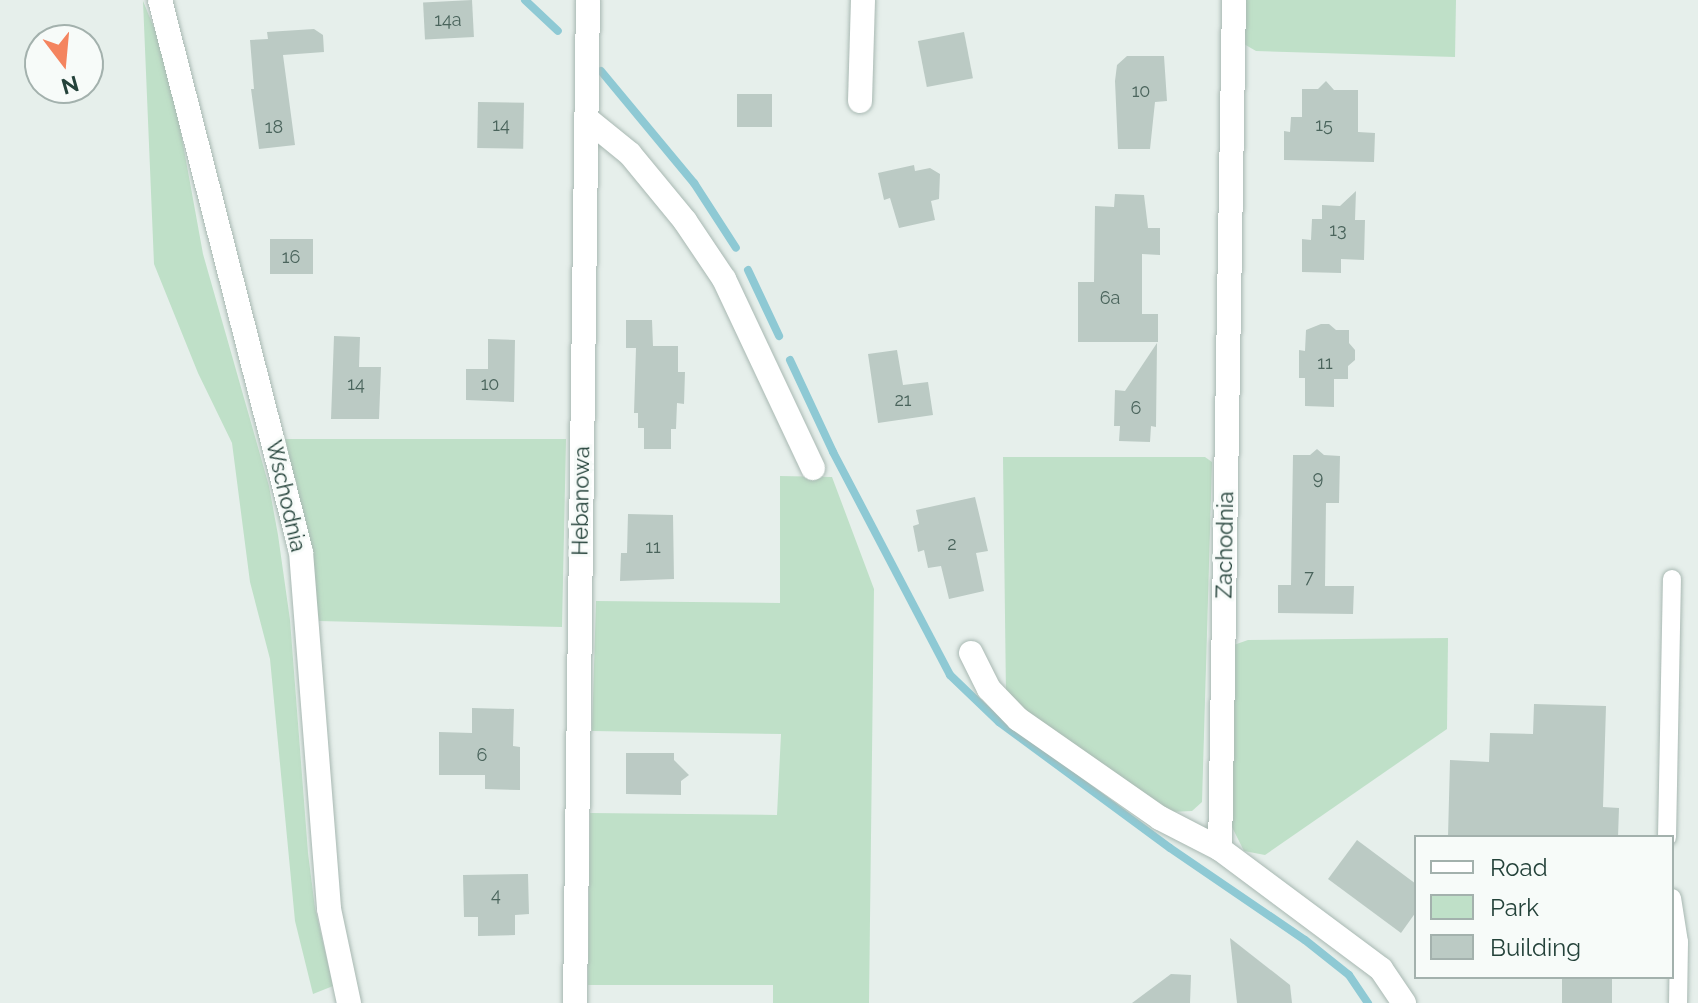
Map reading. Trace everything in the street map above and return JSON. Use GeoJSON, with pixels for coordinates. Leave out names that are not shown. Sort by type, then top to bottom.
{"type":"FeatureCollection","features":[{"type":"Feature","properties":{"kind":"street","name":"Wschodnia"},"geometry":{"type":"LineString","coordinates":[[160,0],[301,552],[329,909],[349,1003]]}},
{"type":"Feature","properties":{"kind":"street","name":"Hebanowa"},"geometry":{"type":"LineString","coordinates":[[575,1003],[588,0]]}},
{"type":"Feature","properties":{"kind":"street"},"geometry":{"type":"LineString","coordinates":[[860,101],[863,0]]}},
{"type":"Feature","properties":{"kind":"street","name":"Zachodnia"},"geometry":{"type":"LineString","coordinates":[[1220,849],[1234,0]]}},
{"type":"Feature","properties":{"kind":"street"},"geometry":{"type":"LineString","coordinates":[[587,119],[630,154],[685,221],[724,279],[813,468]]}},
{"type":"Feature","properties":{"kind":"street"},"geometry":{"type":"LineString","coordinates":[[971,653],[989,689],[1018,719],[1160,818],[1220,849],[1381,969],[1404,1003]]}},
{"type":"Feature","properties":{"kind":"lane"},"geometry":{"type":"LineString","coordinates":[[1667,835],[1672,579]]}},
{"type":"Feature","properties":{"kind":"lane"},"geometry":{"type":"LineString","coordinates":[[1674,911],[1679,942],[1678,1003]]}},
{"type":"Feature","properties":{"kind":"green space"},"geometry":{"type":"Polygon","coordinates":[[[1245,0],[1456,0],[1455,57],[1256,51],[1244,44],[1245,0]]]}},
{"type":"Feature","properties":{"kind":"green space"},"geometry":{"type":"Polygon","coordinates":[[[143,1],[160,42],[177,111],[203,254],[269,486],[278,535],[290,620],[308,853],[315,908],[333,986],[313,994],[295,921],[270,659],[250,582],[232,443],[198,373],[154,264],[143,1]]]}},
{"type":"Feature","properties":{"kind":"green space"},"geometry":{"type":"Polygon","coordinates":[[[285,439],[566,439],[562,627],[319,621],[307,540],[285,439]]]}},
{"type":"Feature","properties":{"kind":"green space"},"geometry":{"type":"Polygon","coordinates":[[[1003,457],[1205,457],[1212,462],[1202,802],[1192,811],[1170,812],[1054,737],[1006,695],[1003,457]]]}},
{"type":"Feature","properties":{"kind":"green space"},"geometry":{"type":"Polygon","coordinates":[[[780,476],[832,477],[874,589],[869,1003],[773,1003],[773,985],[588,985],[590,813],[777,815],[781,734],[592,731],[596,601],[780,603],[780,476]]]}},
{"type":"Feature","properties":{"kind":"green space"},"geometry":{"type":"Polygon","coordinates":[[[1448,638],[1447,729],[1265,855],[1244,851],[1231,825],[1231,646],[1248,640],[1448,638]]]}},
{"type":"Feature","properties":{"kind":"building"},"geometry":{"type":"Polygon","coordinates":[[[472,0],[474,37],[425,40],[423,3],[472,0]]]}},
{"type":"Feature","properties":{"kind":"building"},"geometry":{"type":"Polygon","coordinates":[[[314,29],[323,35],[324,52],[283,55],[295,145],[259,149],[251,89],[254,89],[250,40],[268,39],[267,32],[314,29]]]}},
{"type":"Feature","properties":{"kind":"building"},"geometry":{"type":"Polygon","coordinates":[[[964,32],[973,78],[927,87],[918,41],[964,32]]]}},
{"type":"Feature","properties":{"kind":"building"},"geometry":{"type":"Polygon","coordinates":[[[1127,56],[1164,56],[1167,101],[1155,102],[1150,149],[1118,149],[1115,81],[1117,65],[1127,56]]]}},
{"type":"Feature","properties":{"kind":"building"},"geometry":{"type":"Polygon","coordinates":[[[1326,81],[1334,90],[1358,90],[1358,132],[1375,133],[1374,162],[1284,160],[1284,131],[1290,132],[1291,117],[1302,117],[1302,89],[1318,89],[1326,81]]]}},
{"type":"Feature","properties":{"kind":"building"},"geometry":{"type":"Polygon","coordinates":[[[737,94],[772,94],[772,127],[737,127],[737,94]]]}},
{"type":"Feature","properties":{"kind":"building"},"geometry":{"type":"Polygon","coordinates":[[[478,102],[524,103],[523,149],[477,148],[478,102]]]}},
{"type":"Feature","properties":{"kind":"building"},"geometry":{"type":"Polygon","coordinates":[[[914,165],[915,171],[930,168],[940,174],[939,199],[931,201],[935,220],[899,228],[890,198],[884,200],[878,173],[914,165]]]}},
{"type":"Feature","properties":{"kind":"building"},"geometry":{"type":"Polygon","coordinates":[[[1356,191],[1355,220],[1365,220],[1364,260],[1341,259],[1341,273],[1302,272],[1302,239],[1311,240],[1312,219],[1322,219],[1322,205],[1340,206],[1356,191]]]}},
{"type":"Feature","properties":{"kind":"building"},"geometry":{"type":"Polygon","coordinates":[[[1115,194],[1144,195],[1148,228],[1160,228],[1160,255],[1142,254],[1142,314],[1158,314],[1158,342],[1078,342],[1078,282],[1094,282],[1095,206],[1114,207],[1115,194]]]}},
{"type":"Feature","properties":{"kind":"building"},"geometry":{"type":"Polygon","coordinates":[[[270,239],[313,239],[313,274],[270,274],[270,239]]]}},
{"type":"Feature","properties":{"kind":"building"},"geometry":{"type":"Polygon","coordinates":[[[626,320],[652,320],[653,346],[678,346],[678,372],[685,372],[684,404],[677,403],[676,429],[671,429],[671,449],[644,449],[644,428],[638,428],[638,413],[634,413],[636,348],[626,348],[626,320]]]}},
{"type":"Feature","properties":{"kind":"building"},"geometry":{"type":"Polygon","coordinates":[[[1329,324],[1336,330],[1349,330],[1349,343],[1355,350],[1355,360],[1348,366],[1348,379],[1334,379],[1334,407],[1305,406],[1305,378],[1299,378],[1299,350],[1305,351],[1306,330],[1329,324]]]}},
{"type":"Feature","properties":{"kind":"building"},"geometry":{"type":"Polygon","coordinates":[[[334,336],[360,337],[359,367],[381,367],[379,419],[331,419],[334,336]]]}},
{"type":"Feature","properties":{"kind":"building"},"geometry":{"type":"Polygon","coordinates":[[[488,339],[515,340],[514,402],[466,400],[466,369],[488,369],[488,339]]]}},
{"type":"Feature","properties":{"kind":"building"},"geometry":{"type":"Polygon","coordinates":[[[1157,343],[1156,427],[1151,426],[1150,442],[1119,441],[1120,426],[1114,426],[1115,390],[1125,391],[1157,343]]]}},
{"type":"Feature","properties":{"kind":"building"},"geometry":{"type":"Polygon","coordinates":[[[897,350],[903,385],[928,382],[933,415],[878,423],[868,354],[897,350]]]}},
{"type":"Feature","properties":{"kind":"building"},"geometry":{"type":"Polygon","coordinates":[[[1317,449],[1324,455],[1340,456],[1339,503],[1326,503],[1325,586],[1354,586],[1353,614],[1278,613],[1278,585],[1291,585],[1293,455],[1310,455],[1317,449]]]}},
{"type":"Feature","properties":{"kind":"building"},"geometry":{"type":"Polygon","coordinates":[[[975,497],[988,551],[976,553],[984,591],[949,599],[941,566],[928,568],[924,550],[918,552],[913,526],[919,524],[916,510],[975,497]]]}},
{"type":"Feature","properties":{"kind":"building"},"geometry":{"type":"Polygon","coordinates":[[[628,514],[673,515],[674,579],[620,581],[621,553],[627,553],[628,514]]]}},
{"type":"Feature","properties":{"kind":"building"},"geometry":{"type":"Polygon","coordinates":[[[1534,704],[1606,706],[1603,807],[1619,808],[1618,835],[1448,835],[1450,760],[1489,762],[1490,733],[1533,734],[1534,704]]]}},
{"type":"Feature","properties":{"kind":"building"},"geometry":{"type":"Polygon","coordinates":[[[472,708],[514,709],[513,746],[520,747],[520,790],[485,789],[485,775],[439,775],[439,732],[472,733],[472,708]]]}},
{"type":"Feature","properties":{"kind":"building"},"geometry":{"type":"Polygon","coordinates":[[[626,753],[674,753],[674,760],[689,775],[681,781],[681,795],[626,794],[626,753]]]}},
{"type":"Feature","properties":{"kind":"building"},"geometry":{"type":"Polygon","coordinates":[[[1357,840],[1414,883],[1414,915],[1401,933],[1328,879],[1357,840]]]}},
{"type":"Feature","properties":{"kind":"building"},"geometry":{"type":"Polygon","coordinates":[[[528,874],[529,914],[515,915],[515,935],[478,936],[478,917],[464,917],[463,875],[528,874]]]}},
{"type":"Feature","properties":{"kind":"building"},"geometry":{"type":"Polygon","coordinates":[[[1230,938],[1290,985],[1292,1003],[1237,1003],[1230,938]]]}},
{"type":"Feature","properties":{"kind":"building"},"geometry":{"type":"Polygon","coordinates":[[[1171,974],[1191,975],[1190,1003],[1132,1003],[1171,974]]]}},
{"type":"Feature","properties":{"kind":"building"},"geometry":{"type":"Polygon","coordinates":[[[1562,979],[1612,979],[1612,1003],[1562,1003],[1562,979]]]}},
{"type":"Feature","properties":{"kind":"waterway"},"geometry":{"type":"LineString","coordinates":[[525,0],[558,31]]}},
{"type":"Feature","properties":{"kind":"waterway"},"geometry":{"type":"LineString","coordinates":[[601,71],[694,183],[736,248]]}},
{"type":"Feature","properties":{"kind":"waterway"},"geometry":{"type":"LineString","coordinates":[[748,270],[779,336]]}},
{"type":"Feature","properties":{"kind":"waterway"},"geometry":{"type":"LineString","coordinates":[[790,360],[833,452],[950,675],[999,722],[1170,848],[1305,940],[1349,975],[1368,1003]]}}]}
